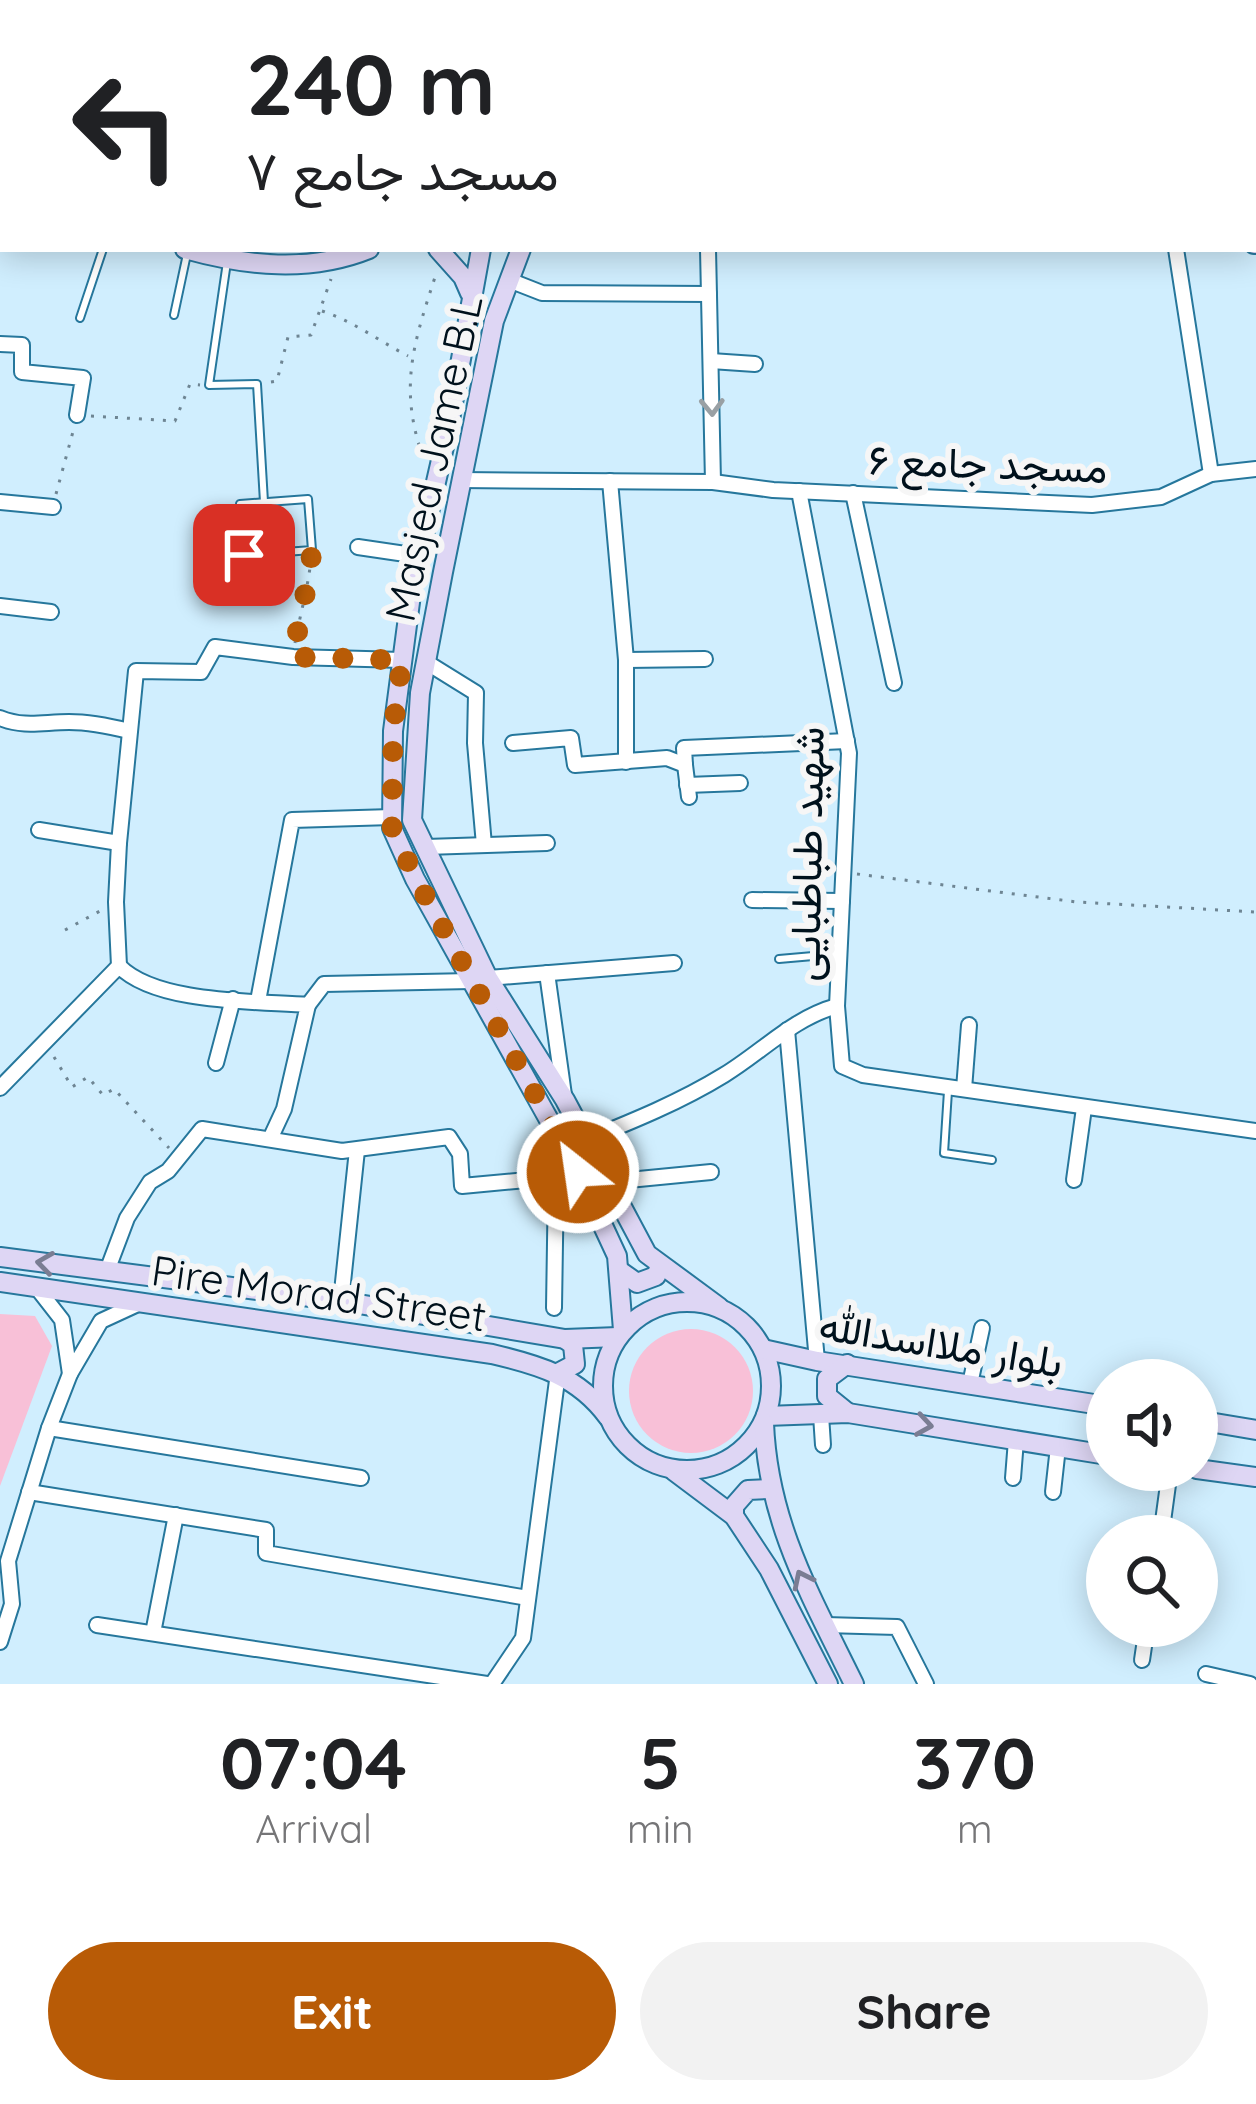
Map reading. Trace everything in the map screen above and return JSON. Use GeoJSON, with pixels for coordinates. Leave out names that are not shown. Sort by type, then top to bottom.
{"type":"FeatureCollection","features":[{"type":"Feature","properties":{"kind":"main road"},"geometry":{"type":"LineString","coordinates":[[194,252],[277,265],[337,262],[362,252]]}},
{"type":"Feature","properties":{"kind":"main road"},"geometry":{"type":"LineString","coordinates":[[441,252],[472,285],[509,280]]}},
{"type":"Feature","properties":{"kind":"main road"},"geometry":{"type":"LineString","coordinates":[[480,252],[449,425],[418,556],[402,660],[393,730],[392,828],[416,879],[480,979],[617,1256],[621,1334]]}},
{"type":"Feature","properties":{"kind":"main road","name":"Masjed Jame B.L"},"geometry":{"type":"LineString","coordinates":[[520,252],[494,321],[460,480],[420,693],[412,820],[480,979],[565,1100],[646,1254],[719,1307]]}},
{"type":"Feature","properties":{"kind":"main road"},"geometry":{"type":"LineString","coordinates":[[0,1257],[341,1301],[565,1340],[621,1334]]}},
{"type":"Feature","properties":{"kind":"main road"},"geometry":{"type":"LineString","coordinates":[[620,1271],[637,1283],[648,1282],[661,1266]]}},
{"type":"Feature","properties":{"kind":"main road","name":"Pire Morad Street"},"geometry":{"type":"LineString","coordinates":[[0,1282],[492,1354],[558,1373],[594,1397],[608,1417]]}},
{"type":"Feature","properties":{"kind":"main road"},"geometry":{"type":"LineString","coordinates":[[670,1468],[698,1470],[725,1462],[747,1446],[765,1419],[771,1399],[771,1373],[752,1331],[719,1307],[693,1301],[643,1313],[621,1334],[606,1360],[603,1389],[608,1417],[633,1449],[670,1468],[734,1516],[770,1569],[828,1684]]}},
{"type":"Feature","properties":{"kind":"main road"},"geometry":{"type":"LineString","coordinates":[[558,1373],[574,1364],[573,1345],[565,1340]]}},
{"type":"Feature","properties":{"kind":"main road","name":"بلوار ملااسدالله"},"geometry":{"type":"LineString","coordinates":[[763,1348],[817,1361],[1086,1403]]}},
{"type":"Feature","properties":{"kind":"main road"},"geometry":{"type":"LineString","coordinates":[[847,1364],[827,1379],[827,1396],[848,1413]]}},
{"type":"Feature","properties":{"kind":"main road","name":"بلوار ملااسدالله"},"geometry":{"type":"LineString","coordinates":[[765,1419],[848,1413],[1086,1452]]}},
{"type":"Feature","properties":{"kind":"main road"},"geometry":{"type":"LineString","coordinates":[[765,1419],[770,1489],[794,1562],[854,1684]]}},
{"type":"Feature","properties":{"kind":"main road"},"geometry":{"type":"LineString","coordinates":[[1218,1424],[1256,1430]]}},
{"type":"Feature","properties":{"kind":"main road"},"geometry":{"type":"LineString","coordinates":[[1218,1472],[1256,1478]]}},
{"type":"Feature","properties":{"kind":"main road"},"geometry":{"type":"LineString","coordinates":[[734,1516],[740,1496],[748,1490],[770,1489]]}},
{"type":"Feature","properties":{"kind":"street"},"geometry":{"type":"LineString","coordinates":[[708,252],[713,482]]}},
{"type":"Feature","properties":{"kind":"street"},"geometry":{"type":"LineString","coordinates":[[1176,252],[1211,474]]}},
{"type":"Feature","properties":{"kind":"street"},"geometry":{"type":"LineString","coordinates":[[509,280],[542,293],[709,294]]}},
{"type":"Feature","properties":{"kind":"street"},"geometry":{"type":"LineString","coordinates":[[0,344],[22,345],[22,372],[83,378],[77,415]]}},
{"type":"Feature","properties":{"kind":"street"},"geometry":{"type":"LineString","coordinates":[[711,362],[755,364]]}},
{"type":"Feature","properties":{"kind":"street","name":"مسجد جامع ۶"},"geometry":{"type":"LineString","coordinates":[[460,480],[713,482],[799,491],[1092,505],[1161,496],[1211,474],[1256,469]]}},
{"type":"Feature","properties":{"kind":"street"},"geometry":{"type":"LineString","coordinates":[[610,481],[626,660],[626,762]]}},
{"type":"Feature","properties":{"kind":"street","name":"شهید طباطبایی"},"geometry":{"type":"LineString","coordinates":[[799,491],[847,741],[837,1006],[842,1066],[862,1075],[956,1088]]}},
{"type":"Feature","properties":{"kind":"street"},"geometry":{"type":"LineString","coordinates":[[853,493],[894,683]]}},
{"type":"Feature","properties":{"kind":"street"},"geometry":{"type":"LineString","coordinates":[[0,502],[53,507]]}},
{"type":"Feature","properties":{"kind":"street"},"geometry":{"type":"LineString","coordinates":[[358,547],[418,556]]}},
{"type":"Feature","properties":{"kind":"street"},"geometry":{"type":"LineString","coordinates":[[0,606],[51,612]]}},
{"type":"Feature","properties":{"kind":"street"},"geometry":{"type":"LineString","coordinates":[[308,1005],[233,999],[132,980],[119,966],[119,843],[136,671],[200,672],[215,647],[293,657],[402,660]]}},
{"type":"Feature","properties":{"kind":"street"},"geometry":{"type":"LineString","coordinates":[[626,660],[705,658]]}},
{"type":"Feature","properties":{"kind":"street"},"geometry":{"type":"LineString","coordinates":[[426,662],[476,693],[475,743],[484,845]]}},
{"type":"Feature","properties":{"kind":"street"},"geometry":{"type":"LineString","coordinates":[[1,723],[22,727],[102,724],[129,731]]}},
{"type":"Feature","properties":{"kind":"street"},"geometry":{"type":"LineString","coordinates":[[513,743],[571,739],[574,765],[667,758],[685,765]]}},
{"type":"Feature","properties":{"kind":"street"},"geometry":{"type":"LineString","coordinates":[[740,783],[688,791],[684,748],[847,741]]}},
{"type":"Feature","properties":{"kind":"street"},"geometry":{"type":"LineString","coordinates":[[258,1001],[292,820],[392,817]]}},
{"type":"Feature","properties":{"kind":"street"},"geometry":{"type":"LineString","coordinates":[[40,830],[119,843]]}},
{"type":"Feature","properties":{"kind":"street"},"geometry":{"type":"LineString","coordinates":[[426,847],[547,843]]}},
{"type":"Feature","properties":{"kind":"street"},"geometry":{"type":"LineString","coordinates":[[752,900],[842,901]]}},
{"type":"Feature","properties":{"kind":"street"},"geometry":{"type":"LineString","coordinates":[[271,1137],[284,1109],[308,1005],[324,984],[480,979],[674,963]]}},
{"type":"Feature","properties":{"kind":"street"},"geometry":{"type":"LineString","coordinates":[[1,1084],[119,966]]}},
{"type":"Feature","properties":{"kind":"street"},"geometry":{"type":"LineString","coordinates":[[547,973],[565,1100]]}},
{"type":"Feature","properties":{"kind":"street"},"geometry":{"type":"LineString","coordinates":[[216,1063],[233,999]]}},
{"type":"Feature","properties":{"kind":"street"},"geometry":{"type":"LineString","coordinates":[[586,1140],[658,1111],[726,1074],[813,1012],[837,1006]]}},
{"type":"Feature","properties":{"kind":"street"},"geometry":{"type":"LineString","coordinates":[[969,1025],[956,1088],[1256,1131]]}},
{"type":"Feature","properties":{"kind":"street"},"geometry":{"type":"LineString","coordinates":[[787,1030],[817,1361]]}},
{"type":"Feature","properties":{"kind":"street"},"geometry":{"type":"LineString","coordinates":[[1074,1180],[1084,1108]]}},
{"type":"Feature","properties":{"kind":"street"},"geometry":{"type":"LineString","coordinates":[[107,1271],[127,1219],[150,1182],[168,1171],[202,1129],[357,1150],[448,1137],[460,1154],[462,1186],[580,1175]]}},
{"type":"Feature","properties":{"kind":"street"},"geometry":{"type":"LineString","coordinates":[[341,1301],[357,1150]]}},
{"type":"Feature","properties":{"kind":"street"},"geometry":{"type":"LineString","coordinates":[[608,1182],[711,1172]]}},
{"type":"Feature","properties":{"kind":"street"},"geometry":{"type":"LineString","coordinates":[[554,1308],[556,1178]]}},
{"type":"Feature","properties":{"kind":"street"},"geometry":{"type":"LineString","coordinates":[[38,1288],[62,1320],[70,1374]]}},
{"type":"Feature","properties":{"kind":"street"},"geometry":{"type":"LineString","coordinates":[[0,1642],[12,1604],[4,1560],[70,1374],[101,1321],[141,1303]]}},
{"type":"Feature","properties":{"kind":"street"},"geometry":{"type":"LineString","coordinates":[[970,1384],[982,1328]]}},
{"type":"Feature","properties":{"kind":"street"},"geometry":{"type":"LineString","coordinates":[[97,1624],[489,1684],[523,1638],[558,1373]]}},
{"type":"Feature","properties":{"kind":"street"},"geometry":{"type":"LineString","coordinates":[[821,1415],[823,1445]]}},
{"type":"Feature","properties":{"kind":"street"},"geometry":{"type":"LineString","coordinates":[[49,1429],[362,1478]]}},
{"type":"Feature","properties":{"kind":"street"},"geometry":{"type":"LineString","coordinates":[[1013,1478],[1016,1440]]}},
{"type":"Feature","properties":{"kind":"street"},"geometry":{"type":"LineString","coordinates":[[1054,1492],[1058,1447]]}},
{"type":"Feature","properties":{"kind":"street"},"geometry":{"type":"LineString","coordinates":[[29,1492],[266,1530],[266,1553],[528,1598]]}},
{"type":"Feature","properties":{"kind":"street"},"geometry":{"type":"LineString","coordinates":[[153,1633],[176,1515]]}},
{"type":"Feature","properties":{"kind":"street"},"geometry":{"type":"LineString","coordinates":[[825,1625],[897,1627],[926,1684]]}},
{"type":"Feature","properties":{"kind":"street"},"geometry":{"type":"LineString","coordinates":[[1142,1660],[1144,1647]]}},
{"type":"Feature","properties":{"kind":"street"},"geometry":{"type":"LineString","coordinates":[[1206,1674],[1250,1684]]}},
{"type":"Feature","properties":{"kind":"lane"},"geometry":{"type":"LineString","coordinates":[[80,318],[102,252]]}},
{"type":"Feature","properties":{"kind":"lane"},"geometry":{"type":"LineString","coordinates":[[174,315],[186,252]]}},
{"type":"Feature","properties":{"kind":"lane"},"geometry":{"type":"LineString","coordinates":[[227,260],[209,385],[257,385],[264,502]]}},
{"type":"Feature","properties":{"kind":"lane"},"geometry":{"type":"LineString","coordinates":[[308,499],[312,550],[244,555],[240,504],[264,502],[308,499]]}},
{"type":"Feature","properties":{"kind":"lane"},"geometry":{"type":"LineString","coordinates":[[779,958],[839,953]]}},
{"type":"Feature","properties":{"kind":"lane"},"geometry":{"type":"LineString","coordinates":[[956,1088],[944,1153],[992,1160]]}},
{"type":"Feature","properties":{"kind":"path"},"geometry":{"type":"LineString","coordinates":[[434,487],[415,434],[409,394],[410,357],[440,252]]}},
{"type":"Feature","properties":{"kind":"path"},"geometry":{"type":"LineString","coordinates":[[257,385],[277,381],[288,337],[311,335],[337,262]]}},
{"type":"Feature","properties":{"kind":"path"},"geometry":{"type":"LineString","coordinates":[[319,310],[349,320],[359,331],[410,357]]}},
{"type":"Feature","properties":{"kind":"path"},"geometry":{"type":"LineString","coordinates":[[53,507],[77,415],[175,422],[190,384],[209,385]]}},
{"type":"Feature","properties":{"kind":"path"},"geometry":{"type":"LineString","coordinates":[[293,657],[301,605],[308,595],[312,550]]}},
{"type":"Feature","properties":{"kind":"path"},"geometry":{"type":"LineString","coordinates":[[843,872],[1077,902],[1256,912]]}},
{"type":"Feature","properties":{"kind":"path"},"geometry":{"type":"LineString","coordinates":[[65,931],[116,902]]}},
{"type":"Feature","properties":{"kind":"path"},"geometry":{"type":"LineString","coordinates":[[46,1043],[72,1088],[88,1077],[103,1095],[114,1089],[178,1159]]}},
{"type":"Feature","properties":{"kind":"shaded area"},"geometry":{"type":"Polygon","coordinates":[[[0,1314],[35,1316],[52,1346],[0,1486],[0,1314]]]}},
{"type":"Feature","properties":{"kind":"shaded area"},"geometry":{"type":"Polygon","coordinates":[[[691,1329],[715,1334],[735,1347],[748,1367],[753,1391],[748,1415],[735,1435],[715,1448],[691,1453],[667,1448],[647,1435],[634,1415],[629,1391],[634,1367],[647,1347],[667,1334],[691,1329]]]}},
{"type":"Feature","properties":{"kind":"route"},"geometry":{"type":"LineString","coordinates":[[244,555],[312,550],[308,595],[301,605],[293,657],[402,660],[393,730],[392,828],[578,1172]]}}]}
